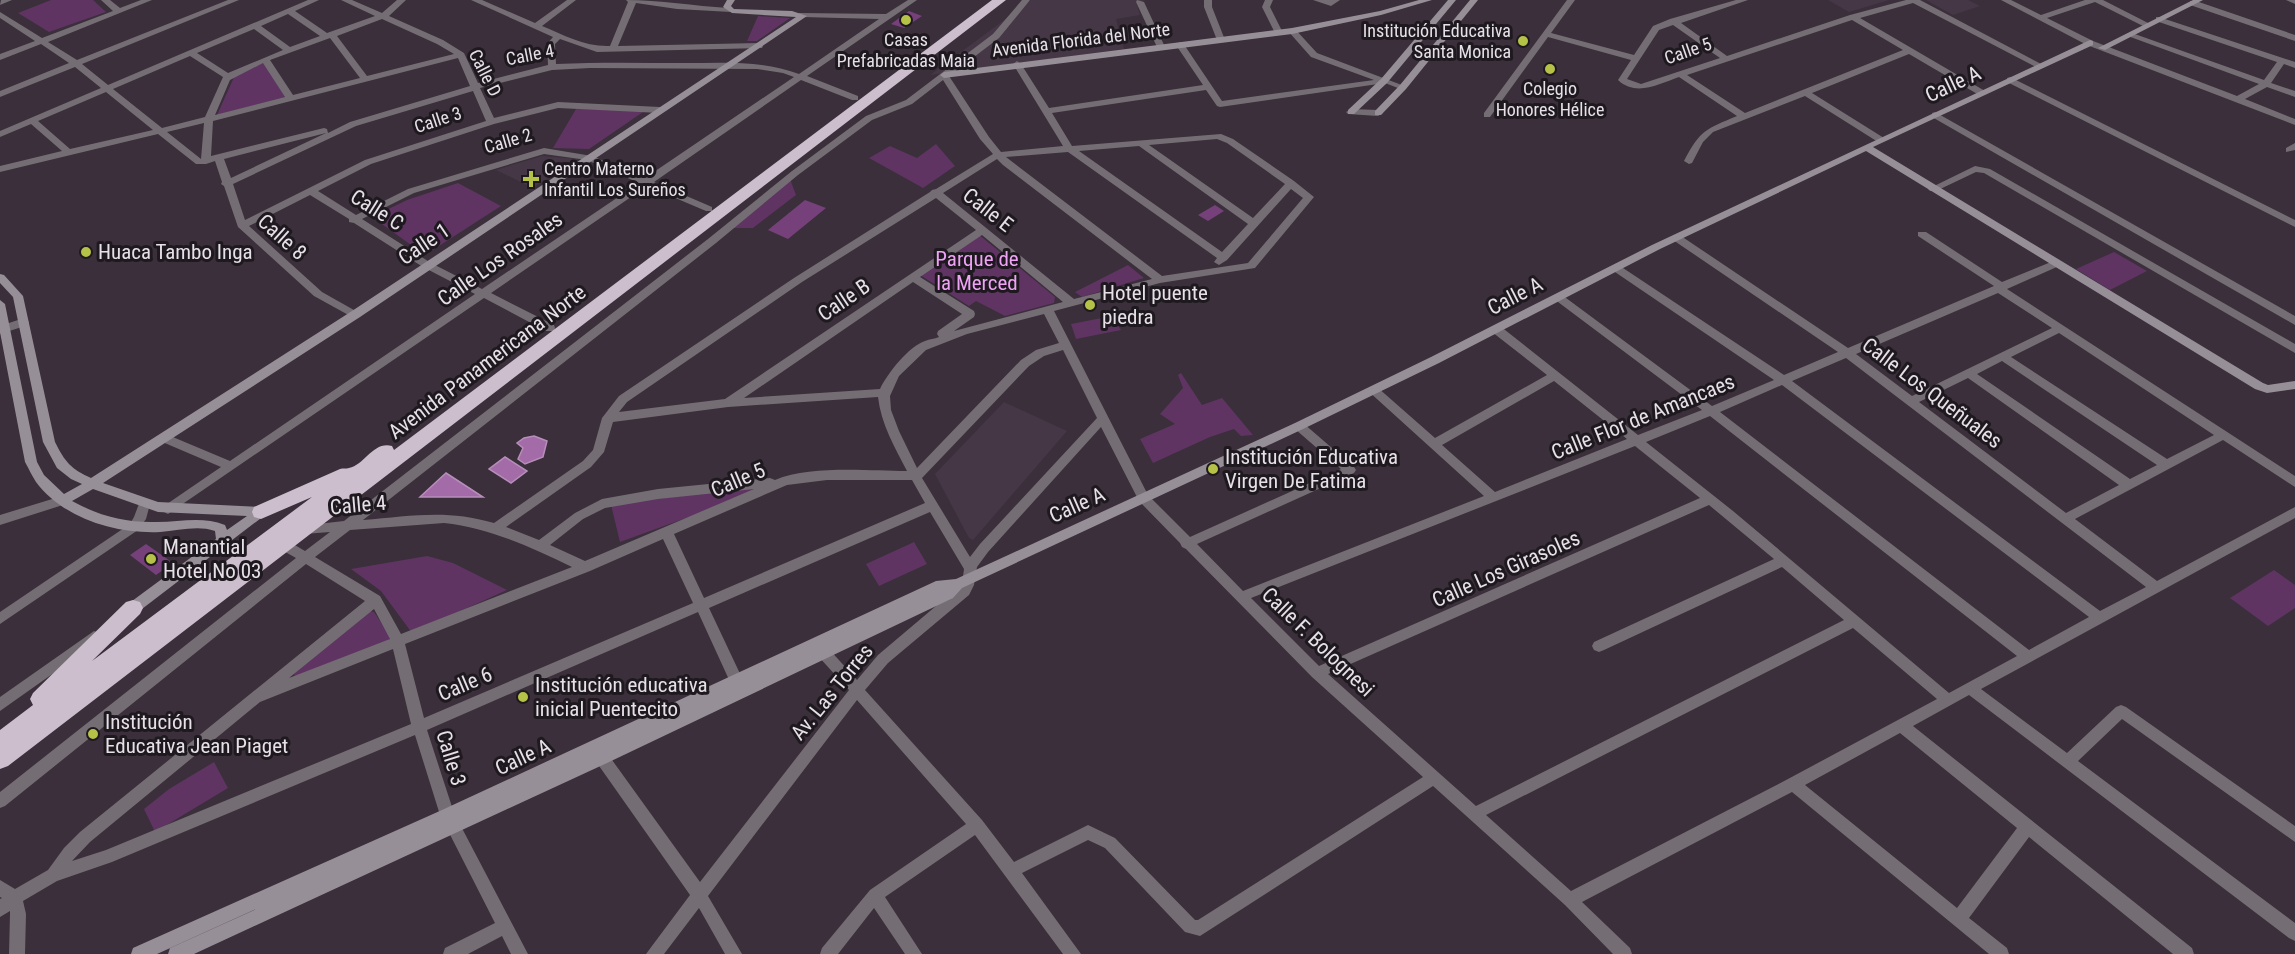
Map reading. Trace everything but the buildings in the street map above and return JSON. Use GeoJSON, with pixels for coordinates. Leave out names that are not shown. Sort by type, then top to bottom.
{"type":"FeatureCollection","features":[{"type":"Feature","properties":{"kind":"highway","name":"Avenida Panamericana Norte"},"geometry":{"type":"LineString","coordinates":[[0,740],[987,0]]}},
{"type":"Feature","properties":{"kind":"highway","name":"Avenida Panamericana Norte"},"geometry":{"type":"LineString","coordinates":[[0,759],[1000,0]]}},
{"type":"Feature","properties":{"kind":"highway"},"geometry":{"type":"LineString","coordinates":[[261,512],[333,478],[364,467]]}},
{"type":"Feature","properties":{"kind":"highway"},"geometry":{"type":"LineString","coordinates":[[0,740],[133,608]]}},
{"type":"Feature","properties":{"kind":"street"},"geometry":{"type":"LineString","coordinates":[[0,3],[8,0]]}},
{"type":"Feature","properties":{"kind":"street"},"geometry":{"type":"LineString","coordinates":[[105,0],[118,11]]}},
{"type":"Feature","properties":{"kind":"street"},"geometry":{"type":"LineString","coordinates":[[0,57],[148,0]]}},
{"type":"Feature","properties":{"kind":"street"},"geometry":{"type":"LineString","coordinates":[[0,94],[236,0]]}},
{"type":"Feature","properties":{"kind":"street"},"geometry":{"type":"LineString","coordinates":[[0,134],[315,0]]}},
{"type":"Feature","properties":{"kind":"street","name":"Calle D"},"geometry":{"type":"LineString","coordinates":[[345,0],[440,42],[461,55],[477,86],[491,122]]}},
{"type":"Feature","properties":{"kind":"street"},"geometry":{"type":"LineString","coordinates":[[206,160],[209,119],[228,77],[265,59],[384,16],[402,0]]}},
{"type":"Feature","properties":{"kind":"street"},"geometry":{"type":"LineString","coordinates":[[475,0],[587,47],[613,49],[759,46]]}},
{"type":"Feature","properties":{"kind":"street"},"geometry":{"type":"LineString","coordinates":[[493,8],[504,0]]}},
{"type":"Feature","properties":{"kind":"street"},"geometry":{"type":"LineString","coordinates":[[536,26],[572,0]]}},
{"type":"Feature","properties":{"kind":"street"},"geometry":{"type":"LineString","coordinates":[[613,49],[632,0],[802,15],[888,17]]}},
{"type":"Feature","properties":{"kind":"street"},"geometry":{"type":"LineString","coordinates":[[728,10],[731,0]]}},
{"type":"Feature","properties":{"kind":"street","name":"Calle Los Rosales"},"geometry":{"type":"LineString","coordinates":[[168,509],[913,0]]}},
{"type":"Feature","properties":{"kind":"street"},"geometry":{"type":"LineString","coordinates":[[0,801],[795,173],[869,118],[903,106],[996,36],[1026,0]]}},
{"type":"Feature","properties":{"kind":"street"},"geometry":{"type":"LineString","coordinates":[[1208,0],[1208,7],[1221,40]]}},
{"type":"Feature","properties":{"kind":"street"},"geometry":{"type":"LineString","coordinates":[[1269,0],[1266,7],[1279,33]]}},
{"type":"Feature","properties":{"kind":"street"},"geometry":{"type":"LineString","coordinates":[[1317,0],[1333,2]]}},
{"type":"Feature","properties":{"kind":"street","name":"Avenida Florida del Norte"},"geometry":{"type":"LineString","coordinates":[[944,75],[1292,31],[1381,13],[1428,0]]}},
{"type":"Feature","properties":{"kind":"street"},"geometry":{"type":"LineString","coordinates":[[1452,0],[1384,81],[1351,112],[1378,113],[1403,87],[1474,0]]}},
{"type":"Feature","properties":{"kind":"street"},"geometry":{"type":"LineString","coordinates":[[1487,115],[1571,0]]}},
{"type":"Feature","properties":{"kind":"street","name":"Calle 5"},"geometry":{"type":"LineString","coordinates":[[1744,0],[1723,3],[1673,21],[1652,32],[1622,77],[1623,82],[1630,86],[1641,87],[1853,17],[1914,0]]}},
{"type":"Feature","properties":{"kind":"street"},"geometry":{"type":"LineString","coordinates":[[1914,0],[2041,66]]}},
{"type":"Feature","properties":{"kind":"street"},"geometry":{"type":"LineString","coordinates":[[2005,0],[2090,44],[2295,122]]}},
{"type":"Feature","properties":{"kind":"street"},"geometry":{"type":"LineString","coordinates":[[2040,18],[2095,0],[2148,25]]}},
{"type":"Feature","properties":{"kind":"street"},"geometry":{"type":"LineString","coordinates":[[2290,0],[2295,2]]}},
{"type":"Feature","properties":{"kind":"street"},"geometry":{"type":"LineString","coordinates":[[2103,48],[2196,1],[2293,36]]}},
{"type":"Feature","properties":{"kind":"street"},"geometry":{"type":"LineString","coordinates":[[1140,2],[1161,47]]}},
{"type":"Feature","properties":{"kind":"street"},"geometry":{"type":"LineString","coordinates":[[289,11],[329,36],[365,79]]}},
{"type":"Feature","properties":{"kind":"street"},"geometry":{"type":"LineString","coordinates":[[0,14],[75,63],[199,162],[353,124]]}},
{"type":"Feature","properties":{"kind":"street","name":"Calle 1"},"geometry":{"type":"LineString","coordinates":[[63,501],[356,314],[660,110],[798,21],[802,15]]}},
{"type":"Feature","properties":{"kind":"street"},"geometry":{"type":"LineString","coordinates":[[1853,17],[1982,93]]}},
{"type":"Feature","properties":{"kind":"street"},"geometry":{"type":"LineString","coordinates":[[2159,20],[2295,65]]}},
{"type":"Feature","properties":{"kind":"street"},"geometry":{"type":"LineString","coordinates":[[1673,21],[1725,58]]}},
{"type":"Feature","properties":{"kind":"street"},"geometry":{"type":"LineString","coordinates":[[255,26],[289,51]]}},
{"type":"Feature","properties":{"kind":"street"},"geometry":{"type":"LineString","coordinates":[[1292,31],[1314,55],[1403,87]]}},
{"type":"Feature","properties":{"kind":"street"},"geometry":{"type":"LineString","coordinates":[[1546,34],[1635,58]]}},
{"type":"Feature","properties":{"kind":"street"},"geometry":{"type":"LineString","coordinates":[[2129,34],[2295,94]]}},
{"type":"Feature","properties":{"kind":"street"},"geometry":{"type":"LineString","coordinates":[[552,67],[551,44],[558,36]]}},
{"type":"Feature","properties":{"kind":"street","name":"Calle A"},"geometry":{"type":"LineString","coordinates":[[176,954],[736,680],[942,585],[1143,498],[1299,426],[1616,267],[1866,147],[2090,44]]}},
{"type":"Feature","properties":{"kind":"street"},"geometry":{"type":"LineString","coordinates":[[1180,45],[1220,104],[1384,81]]}},
{"type":"Feature","properties":{"kind":"street"},"geometry":{"type":"LineString","coordinates":[[1689,161],[1705,133],[1909,51]]}},
{"type":"Feature","properties":{"kind":"street"},"geometry":{"type":"LineString","coordinates":[[191,53],[228,77]]}},
{"type":"Feature","properties":{"kind":"street"},"geometry":{"type":"LineString","coordinates":[[0,169],[461,55]]}},
{"type":"Feature","properties":{"kind":"street"},"geometry":{"type":"LineString","coordinates":[[265,59],[290,98]]}},
{"type":"Feature","properties":{"kind":"street"},"geometry":{"type":"LineString","coordinates":[[2237,100],[2266,84],[2282,61]]}},
{"type":"Feature","properties":{"kind":"street"},"geometry":{"type":"LineString","coordinates":[[1017,64],[1069,148],[1223,258]]}},
{"type":"Feature","properties":{"kind":"street","name":"Calle 4"},"geometry":{"type":"LineString","coordinates":[[226,184],[353,124],[477,86],[552,67],[771,68],[801,76],[855,99]]}},
{"type":"Feature","properties":{"kind":"street"},"geometry":{"type":"LineString","coordinates":[[1679,73],[1745,117]]}},
{"type":"Feature","properties":{"kind":"street"},"geometry":{"type":"LineString","coordinates":[[944,75],[997,155],[1160,280]]}},
{"type":"Feature","properties":{"kind":"street"},"geometry":{"type":"LineString","coordinates":[[2010,80],[2295,224]]}},
{"type":"Feature","properties":{"kind":"street"},"geometry":{"type":"LineString","coordinates":[[1047,111],[1209,87]]}},
{"type":"Feature","properties":{"kind":"street"},"geometry":{"type":"LineString","coordinates":[[1806,92],[1881,140]]}},
{"type":"Feature","properties":{"kind":"street","name":"Calle 3"},"geometry":{"type":"LineString","coordinates":[[242,225],[368,162],[491,122],[558,105],[660,110]]}},
{"type":"Feature","properties":{"kind":"street"},"geometry":{"type":"LineString","coordinates":[[1935,115],[2295,321]]}},
{"type":"Feature","properties":{"kind":"street"},"geometry":{"type":"LineString","coordinates":[[32,120],[69,153]]}},
{"type":"Feature","properties":{"kind":"street"},"geometry":{"type":"LineString","coordinates":[[496,528],[587,464],[597,452],[608,418],[623,399],[798,280],[997,155],[1218,136],[1230,141],[1309,197],[1251,266],[1160,280],[964,331],[921,348]]}},
{"type":"Feature","properties":{"kind":"street"},"geometry":{"type":"LineString","coordinates":[[1141,143],[1255,224]]}},
{"type":"Feature","properties":{"kind":"street"},"geometry":{"type":"LineString","coordinates":[[1866,147],[2259,386],[2267,389],[2295,385]]}},
{"type":"Feature","properties":{"kind":"street","name":"Calle 2"},"geometry":{"type":"LineString","coordinates":[[354,220],[411,191],[544,151],[589,158],[709,209]]}},
{"type":"Feature","properties":{"kind":"street","name":"Calle 8"},"geometry":{"type":"LineString","coordinates":[[219,158],[226,184],[242,225],[318,294],[356,314]]}},
{"type":"Feature","properties":{"kind":"street"},"geometry":{"type":"LineString","coordinates":[[1934,189],[1975,169],[1987,171],[2295,349]]}},
{"type":"Feature","properties":{"kind":"street"},"geometry":{"type":"LineString","coordinates":[[1211,272],[1292,183]]}},
{"type":"Feature","properties":{"kind":"street","name":"Calle C"},"geometry":{"type":"LineString","coordinates":[[310,190],[428,265],[550,328]]}},
{"type":"Feature","properties":{"kind":"street","name":"Calle E"},"geometry":{"type":"LineString","coordinates":[[935,192],[1073,304]]}},
{"type":"Feature","properties":{"kind":"street","name":"Calle B"},"geometry":{"type":"LineString","coordinates":[[728,403],[983,230]]}},
{"type":"Feature","properties":{"kind":"street"},"geometry":{"type":"LineString","coordinates":[[1922,234],[2059,329],[2295,482]]}},
{"type":"Feature","properties":{"kind":"street","name":"Calle Los Queñuales"},"geometry":{"type":"LineString","coordinates":[[1677,238],[1846,352],[2157,588]]}},
{"type":"Feature","properties":{"kind":"street","name":"Calle Flor de Amancaes"},"geometry":{"type":"LineString","coordinates":[[1240,597],[1711,411],[2055,264]]}},
{"type":"Feature","properties":{"kind":"street"},"geometry":{"type":"LineString","coordinates":[[1616,267],[1784,381],[2099,618]]}},
{"type":"Feature","properties":{"kind":"street"},"geometry":{"type":"LineString","coordinates":[[0,277],[18,296],[53,454],[61,465],[92,484],[144,504],[168,509],[261,512]]}},
{"type":"Feature","properties":{"kind":"street"},"geometry":{"type":"LineString","coordinates":[[912,277],[970,314],[921,348],[894,376],[884,393],[885,414],[965,576]]}},
{"type":"Feature","properties":{"kind":"street"},"geometry":{"type":"LineString","coordinates":[[1558,297],[1711,411],[2028,657]]}},
{"type":"Feature","properties":{"kind":"street"},"geometry":{"type":"LineString","coordinates":[[0,304],[2,329],[31,462],[37,476],[48,489],[63,501],[92,515],[134,527],[165,527],[195,523],[214,525],[221,528],[222,540]]}},
{"type":"Feature","properties":{"kind":"street","name":"Calle F. Bolognesi"},"geometry":{"type":"LineString","coordinates":[[1048,310],[1143,498],[1186,544],[1317,673],[1570,900],[1624,954]]}},
{"type":"Feature","properties":{"kind":"street"},"geometry":{"type":"LineString","coordinates":[[2,329],[24,322]]}},
{"type":"Feature","properties":{"kind":"street"},"geometry":{"type":"LineString","coordinates":[[1496,329],[1784,560],[1948,700]]}},
{"type":"Feature","properties":{"kind":"street"},"geometry":{"type":"LineString","coordinates":[[1911,400],[2059,329]]}},
{"type":"Feature","properties":{"kind":"street"},"geometry":{"type":"LineString","coordinates":[[917,476],[1025,363],[1040,353],[1066,345]]}},
{"type":"Feature","properties":{"kind":"street"},"geometry":{"type":"LineString","coordinates":[[2002,356],[2167,465]]}},
{"type":"Feature","properties":{"kind":"street"},"geometry":{"type":"LineString","coordinates":[[1968,373],[2128,485]]}},
{"type":"Feature","properties":{"kind":"street"},"geometry":{"type":"LineString","coordinates":[[1434,444],[1555,376]]}},
{"type":"Feature","properties":{"kind":"street"},"geometry":{"type":"LineString","coordinates":[[1373,390],[1493,497]]}},
{"type":"Feature","properties":{"kind":"street"},"geometry":{"type":"LineString","coordinates":[[608,418],[728,403],[884,393]]}},
{"type":"Feature","properties":{"kind":"street","name":"Av. Las Torres"},"geometry":{"type":"LineString","coordinates":[[654,954],[883,659],[959,596],[968,585],[965,576],[1003,526],[1103,418]]}},
{"type":"Feature","properties":{"kind":"street"},"geometry":{"type":"LineString","coordinates":[[1186,544],[1350,470],[1299,426]]}},
{"type":"Feature","properties":{"kind":"street"},"geometry":{"type":"LineString","coordinates":[[2065,519],[2223,435]]}},
{"type":"Feature","properties":{"kind":"street"},"geometry":{"type":"LineString","coordinates":[[164,438],[230,466]]}},
{"type":"Feature","properties":{"kind":"street","name":"Calle 5"},"geometry":{"type":"LineString","coordinates":[[255,698],[585,567],[784,481],[816,476],[917,476]]}},
{"type":"Feature","properties":{"kind":"street"},"geometry":{"type":"LineString","coordinates":[[540,546],[579,516],[602,504],[658,494],[784,481]]}},
{"type":"Feature","properties":{"kind":"street","name":"Calle Los Girasoles"},"geometry":{"type":"LineString","coordinates":[[1317,673],[1710,500]]}},
{"type":"Feature","properties":{"kind":"street"},"geometry":{"type":"LineString","coordinates":[[0,520],[63,501]]}},
{"type":"Feature","properties":{"kind":"street"},"geometry":{"type":"LineString","coordinates":[[0,619],[134,527],[140,519],[144,504]]}},
{"type":"Feature","properties":{"kind":"street","name":"Calle 6"},"geometry":{"type":"LineString","coordinates":[[0,909],[53,875],[108,858],[420,727],[931,506]]}},
{"type":"Feature","properties":{"kind":"street"},"geometry":{"type":"LineString","coordinates":[[0,705],[261,512]]}},
{"type":"Feature","properties":{"kind":"street"},"geometry":{"type":"LineString","coordinates":[[1570,900],[1793,784],[2295,512]]}},
{"type":"Feature","properties":{"kind":"street","name":"Calle 4"},"geometry":{"type":"LineString","coordinates":[[304,529],[444,518],[465,519],[496,528],[585,567]]}},
{"type":"Feature","properties":{"kind":"street"},"geometry":{"type":"LineString","coordinates":[[666,531],[736,680]]}},
{"type":"Feature","properties":{"kind":"street","name":"Calle 3"},"geometry":{"type":"LineString","coordinates":[[284,545],[375,600],[398,641],[420,727],[450,821],[520,954]]}},
{"type":"Feature","properties":{"kind":"street"},"geometry":{"type":"LineString","coordinates":[[1599,646],[1784,560]]}},
{"type":"Feature","properties":{"kind":"street","name":"Calle A"},"geometry":{"type":"LineString","coordinates":[[139,954],[602,758],[948,594],[965,576]]}},
{"type":"Feature","properties":{"kind":"street"},"geometry":{"type":"LineString","coordinates":[[53,875],[69,853],[85,837],[375,600]]}},
{"type":"Feature","properties":{"kind":"street"},"geometry":{"type":"LineString","coordinates":[[1474,814],[1854,621]]}},
{"type":"Feature","properties":{"kind":"street"},"geometry":{"type":"LineString","coordinates":[[823,652],[977,825],[1073,954]]}},
{"type":"Feature","properties":{"kind":"street"},"geometry":{"type":"LineString","coordinates":[[1970,688],[2295,933]]}},
{"type":"Feature","properties":{"kind":"street"},"geometry":{"type":"LineString","coordinates":[[2068,762],[2121,711],[2295,835]]}},
{"type":"Feature","properties":{"kind":"street"},"geometry":{"type":"LineString","coordinates":[[1901,725],[2186,954]]}},
{"type":"Feature","properties":{"kind":"street"},"geometry":{"type":"LineString","coordinates":[[602,758],[700,896],[734,954]]}},
{"type":"Feature","properties":{"kind":"street"},"geometry":{"type":"LineString","coordinates":[[1011,871],[1088,832],[1110,843],[1191,927],[1200,928],[1434,778]]}},
{"type":"Feature","properties":{"kind":"street"},"geometry":{"type":"LineString","coordinates":[[1793,784],[2001,954]]}},
{"type":"Feature","properties":{"kind":"street"},"geometry":{"type":"LineString","coordinates":[[828,954],[875,895],[977,825]]}},
{"type":"Feature","properties":{"kind":"street"},"geometry":{"type":"LineString","coordinates":[[1958,919],[2027,826]]}},
{"type":"Feature","properties":{"kind":"street"},"geometry":{"type":"LineString","coordinates":[[0,887],[14,898],[18,914],[17,954]]}},
{"type":"Feature","properties":{"kind":"street"},"geometry":{"type":"LineString","coordinates":[[875,895],[914,954]]}},
{"type":"Feature","properties":{"kind":"street"},"geometry":{"type":"LineString","coordinates":[[451,954],[506,926]]}},
{"type":"Feature","properties":{"kind":"shaded area"},"geometry":{"type":"Polygon","coordinates":[[[1031,0],[1146,0],[1136,2],[1140,15],[1116,19],[1124,49],[930,75],[1031,0]]]}},
{"type":"Feature","properties":{"kind":"shaded area"},"geometry":{"type":"Polygon","coordinates":[[[1828,0],[1889,0],[1849,12],[1828,0]]]}},
{"type":"Feature","properties":{"kind":"shaded area"},"geometry":{"type":"Polygon","coordinates":[[[1926,0],[1968,0],[1980,6],[1953,15],[1926,0]]]}},
{"type":"Feature","properties":{"kind":"shaded area","name":"Centro Materno Infantil Los Sureños"},"geometry":{"type":"Polygon","coordinates":[[[542,156],[578,159],[533,188],[496,170],[542,156]]]}},
{"type":"Feature","properties":{"kind":"shaded area"},"geometry":{"type":"Polygon","coordinates":[[[1004,402],[1067,431],[973,540],[969,538],[935,474],[1004,402]]]}},
{"type":"Feature","properties":{"kind":"shaded area"},"geometry":{"type":"Polygon","coordinates":[[[534,436],[547,441],[543,457],[525,464],[518,459],[523,448],[517,443],[524,438],[534,436]]]}},
{"type":"Feature","properties":{"kind":"shaded area"},"geometry":{"type":"Polygon","coordinates":[[[505,457],[527,471],[511,483],[489,469],[505,457]]]}},
{"type":"Feature","properties":{"kind":"shaded area"},"geometry":{"type":"Polygon","coordinates":[[[446,473],[483,497],[420,497],[446,473]]]}},
{"type":"Feature","properties":{"kind":"green space"},"geometry":{"type":"Polygon","coordinates":[[[51,0],[93,0],[106,12],[49,32],[18,13],[51,0]]]}},
{"type":"Feature","properties":{"kind":"green space"},"geometry":{"type":"Polygon","coordinates":[[[758,16],[790,18],[757,41],[747,41],[758,16]]]}},
{"type":"Feature","properties":{"kind":"green space"},"geometry":{"type":"Polygon","coordinates":[[[264,62],[285,97],[217,115],[235,75],[264,62]]]}},
{"type":"Feature","properties":{"kind":"green space"},"geometry":{"type":"Polygon","coordinates":[[[576,109],[646,110],[589,149],[553,148],[576,109]]]}},
{"type":"Feature","properties":{"kind":"green space"},"geometry":{"type":"Polygon","coordinates":[[[936,144],[955,166],[923,188],[869,158],[890,146],[917,158],[936,144]]]}},
{"type":"Feature","properties":{"kind":"green space"},"geometry":{"type":"Polygon","coordinates":[[[790,179],[796,195],[753,228],[730,228],[790,179]]]}},
{"type":"Feature","properties":{"kind":"green space"},"geometry":{"type":"Polygon","coordinates":[[[458,183],[501,206],[425,255],[372,217],[407,200],[458,183]]]}},
{"type":"Feature","properties":{"kind":"green space","name":"Parque de la Merced"},"geometry":{"type":"Polygon","coordinates":[[[978,234],[1055,297],[1054,303],[1005,316],[976,301],[969,306],[920,275],[978,234]]]}},
{"type":"Feature","properties":{"kind":"green space"},"geometry":{"type":"Polygon","coordinates":[[[2114,252],[2147,271],[2110,290],[2076,269],[2114,252]]]}},
{"type":"Feature","properties":{"kind":"green space"},"geometry":{"type":"Polygon","coordinates":[[[1128,265],[1144,278],[1082,297],[1075,292],[1128,265]]]}},
{"type":"Feature","properties":{"kind":"green space"},"geometry":{"type":"Polygon","coordinates":[[[1112,316],[1121,330],[1076,339],[1071,324],[1112,316]]]}},
{"type":"Feature","properties":{"kind":"green space"},"geometry":{"type":"Polygon","coordinates":[[[1181,373],[1202,405],[1222,398],[1253,435],[1241,436],[1234,429],[1210,437],[1153,463],[1140,439],[1175,424],[1160,414],[1183,388],[1178,375],[1181,373]]]}},
{"type":"Feature","properties":{"kind":"green space"},"geometry":{"type":"Polygon","coordinates":[[[754,486],[755,493],[620,542],[611,505],[754,486]]]}},
{"type":"Feature","properties":{"kind":"green space"},"geometry":{"type":"Polygon","coordinates":[[[914,542],[927,564],[879,586],[866,564],[914,542]]]}},
{"type":"Feature","properties":{"kind":"green space"},"geometry":{"type":"Polygon","coordinates":[[[427,556],[453,563],[507,590],[412,633],[381,591],[351,569],[427,556]]]}},
{"type":"Feature","properties":{"kind":"green space"},"geometry":{"type":"Polygon","coordinates":[[[2274,570],[2295,585],[2295,608],[2268,626],[2230,598],[2274,570]]]}},
{"type":"Feature","properties":{"kind":"green space"},"geometry":{"type":"Polygon","coordinates":[[[369,611],[374,612],[391,637],[387,642],[296,679],[294,674],[369,611]]]}},
{"type":"Feature","properties":{"kind":"green space"},"geometry":{"type":"Polygon","coordinates":[[[214,762],[228,788],[155,832],[144,809],[169,789],[214,762]]]}},
{"type":"Feature","properties":{"kind":"place","name":"Casas Prefabricadas Maia"},"geometry":{"type":"Point","coordinates":[906,20]}},
{"type":"Feature","properties":{"kind":"place","name":"Institución Educativa Santa Monica"},"geometry":{"type":"Point","coordinates":[1523,41]}},
{"type":"Feature","properties":{"kind":"place","name":"Colegio Honores Hélice"},"geometry":{"type":"Point","coordinates":[1550,69]}},
{"type":"Feature","properties":{"kind":"place","name":"Centro Materno Infantil Los Sureños"},"geometry":{"type":"Point","coordinates":[531,179]}},
{"type":"Feature","properties":{"kind":"place","name":"Huaca Tambo Inga"},"geometry":{"type":"Point","coordinates":[86,252]}},
{"type":"Feature","properties":{"kind":"place","name":"Hotel puente piedra"},"geometry":{"type":"Point","coordinates":[1090,305]}},
{"type":"Feature","properties":{"kind":"place","name":"Institución Educativa Virgen De Fatima"},"geometry":{"type":"Point","coordinates":[1213,469]}},
{"type":"Feature","properties":{"kind":"place","name":"Manantial Hotel No 03"},"geometry":{"type":"Point","coordinates":[151,559]}},
{"type":"Feature","properties":{"kind":"place","name":"Institución educativa inicial Puentecito"},"geometry":{"type":"Point","coordinates":[523,697]}},
{"type":"Feature","properties":{"kind":"place","name":"Institución Educativa Jean Piaget"},"geometry":{"type":"Point","coordinates":[93,734]}}]}
